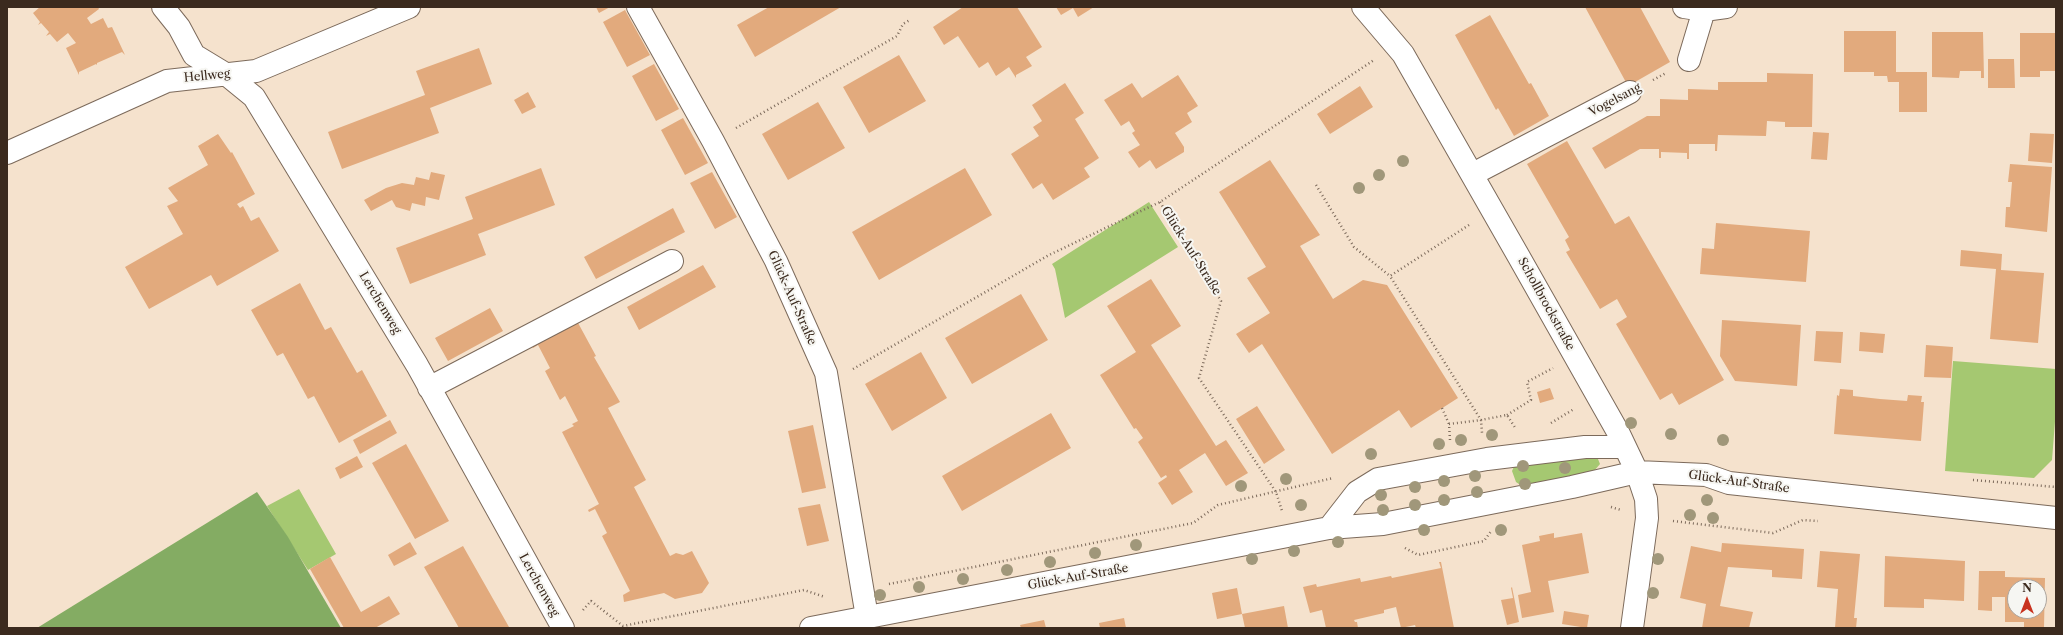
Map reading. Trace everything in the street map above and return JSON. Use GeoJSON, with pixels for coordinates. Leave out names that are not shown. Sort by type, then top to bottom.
{"type":"FeatureCollection","features":[{"type":"Feature","properties":{"kind":"street","name":"Lerchenweg"},"geometry":{"type":"LineString","coordinates":[[163,7],[179,27],[194,55],[227,75],[254,97],[429,388],[563,628]]}},
{"type":"Feature","properties":{"kind":"street","name":"Hellweg"},"geometry":{"type":"LineString","coordinates":[[7,153],[167,81],[256,71],[409,7]]}},
{"type":"Feature","properties":{"kind":"street","name":"Glück-Auf-Straße"},"geometry":{"type":"LineString","coordinates":[[638,7],[713,141],[776,261],[826,373],[867,617]]}},
{"type":"Feature","properties":{"kind":"street","name":"Schollbrockstraße"},"geometry":{"type":"LineString","coordinates":[[1363,7],[1403,54],[1472,174],[1637,472],[1646,499],[1647,518],[1632,628]]}},
{"type":"Feature","properties":{"kind":"street"},"geometry":{"type":"LineString","coordinates":[[1690,60],[1694,8],[1726,7]]}},
{"type":"Feature","properties":{"kind":"street","name":"Vogelsang"},"geometry":{"type":"LineString","coordinates":[[1472,174],[1630,92]]}},
{"type":"Feature","properties":{"kind":"street"},"geometry":{"type":"LineString","coordinates":[[429,388],[672,261]]}},
{"type":"Feature","properties":{"kind":"street"},"geometry":{"type":"LineString","coordinates":[[1329,528],[1357,492],[1378,479],[1486,459],[1585,447],[1624,447]]}},
{"type":"Feature","properties":{"kind":"street","name":"Glück-Auf-Straße"},"geometry":{"type":"LineString","coordinates":[[811,628],[1329,528],[1383,524],[1572,487],[1637,472],[1706,475],[1729,483],[2056,518]]}},
{"type":"Feature","properties":{"kind":"path"},"geometry":{"type":"LineString","coordinates":[[713,141],[897,36],[903,24],[910,20]]}},
{"type":"Feature","properties":{"kind":"path"},"geometry":{"type":"LineString","coordinates":[[828,383],[1049,255],[1160,202],[1397,46]]}},
{"type":"Feature","properties":{"kind":"path","name":"Vogelsang"},"geometry":{"type":"LineString","coordinates":[[1630,92],[1690,60]]}},
{"type":"Feature","properties":{"kind":"path"},"geometry":{"type":"LineString","coordinates":[[1316,185],[1354,247],[1390,276],[1481,420],[1482,433]]}},
{"type":"Feature","properties":{"kind":"path","name":"Glück-Auf-Straße"},"geometry":{"type":"LineString","coordinates":[[1160,202],[1221,301],[1199,378],[1276,492],[1289,536]]}},
{"type":"Feature","properties":{"kind":"path"},"geometry":{"type":"LineString","coordinates":[[1390,276],[1473,223]]}},
{"type":"Feature","properties":{"kind":"path"},"geometry":{"type":"LineString","coordinates":[[1449,424],[1507,415],[1531,400],[1527,382],[1553,368]]}},
{"type":"Feature","properties":{"kind":"path"},"geometry":{"type":"LineString","coordinates":[[1442,408],[1449,424],[1450,438]]}},
{"type":"Feature","properties":{"kind":"path"},"geometry":{"type":"LineString","coordinates":[[1507,415],[1518,434]]}},
{"type":"Feature","properties":{"kind":"path"},"geometry":{"type":"LineString","coordinates":[[582,612],[591,601],[623,627],[804,590],[824,597],[1193,523],[1218,504],[1336,478]]}},
{"type":"Feature","properties":{"kind":"path"},"geometry":{"type":"LineString","coordinates":[[1607,505],[1647,518],[1773,533],[1804,520],[1819,521]]}},
{"type":"Feature","properties":{"kind":"path"},"geometry":{"type":"LineString","coordinates":[[1398,544],[1418,554],[1484,541],[1493,528]]}},
{"type":"Feature","properties":{"kind":"green space"},"geometry":{"type":"Polygon","coordinates":[[[1149,202],[1178,247],[1065,318],[1055,269],[1052,264],[1149,202]]]}},
{"type":"Feature","properties":{"kind":"green space"},"geometry":{"type":"Polygon","coordinates":[[[1953,361],[2056,369],[2056,409],[2052,460],[2034,478],[1945,471],[1953,361]]]}},
{"type":"Feature","properties":{"kind":"green space"},"geometry":{"type":"Polygon","coordinates":[[[1596,454],[1600,464],[1594,471],[1526,489],[1516,482],[1512,471],[1517,460],[1596,454]]]}},
{"type":"Feature","properties":{"kind":"green space"},"geometry":{"type":"Polygon","coordinates":[[[299,489],[336,554],[308,570],[267,506],[299,489]]]}},
{"type":"Feature","properties":{"kind":"green space"},"geometry":{"type":"Polygon","coordinates":[[[257,492],[288,537],[341,628],[37,628],[257,492]]]}},
{"type":"Feature","properties":{"kind":"building"},"geometry":{"type":"Polygon","coordinates":[[[40,7],[98,7],[99,9],[87,18],[91,24],[103,18],[108,28],[112,27],[125,55],[122,52],[97,63],[97,65],[96,64],[79,72],[79,75],[66,48],[76,43],[68,33],[57,42],[50,34],[46,36],[49,32],[41,23],[38,25],[40,22],[33,13],[40,7]]]}},
{"type":"Feature","properties":{"kind":"building"},"geometry":{"type":"Polygon","coordinates":[[[596,7],[610,7],[599,13],[596,7]]]}},
{"type":"Feature","properties":{"kind":"building"},"geometry":{"type":"Polygon","coordinates":[[[769,7],[841,7],[755,57],[737,25],[769,7]]]}},
{"type":"Feature","properties":{"kind":"building"},"geometry":{"type":"Polygon","coordinates":[[[963,7],[1017,7],[1042,47],[1026,57],[1032,66],[1016,75],[1016,78],[1009,67],[996,76],[988,62],[979,68],[958,36],[944,45],[933,27],[963,7]]]}},
{"type":"Feature","properties":{"kind":"building"},"geometry":{"type":"Polygon","coordinates":[[[1056,7],[1094,7],[1078,17],[1073,8],[1061,15],[1056,7]]]}},
{"type":"Feature","properties":{"kind":"building"},"geometry":{"type":"Polygon","coordinates":[[[1585,7],[1640,7],[1670,62],[1628,86],[1585,7]]]}},
{"type":"Feature","properties":{"kind":"building"},"geometry":{"type":"Polygon","coordinates":[[[625,10],[650,55],[627,67],[603,22],[625,10]]]}},
{"type":"Feature","properties":{"kind":"building"},"geometry":{"type":"Polygon","coordinates":[[[1490,15],[1549,116],[1514,136],[1498,108],[1496,110],[1455,35],[1490,15]]]}},
{"type":"Feature","properties":{"kind":"building"},"geometry":{"type":"Polygon","coordinates":[[[1844,31],[1896,31],[1896,72],[1927,72],[1927,112],[1899,112],[1899,82],[1888,82],[1887,76],[1874,76],[1874,72],[1844,72],[1844,31]]]}},
{"type":"Feature","properties":{"kind":"building"},"geometry":{"type":"Polygon","coordinates":[[[1932,32],[1983,32],[1984,78],[1981,78],[1981,71],[1960,71],[1959,78],[1932,77],[1932,32]]]}},
{"type":"Feature","properties":{"kind":"building"},"geometry":{"type":"Polygon","coordinates":[[[2020,33],[2056,33],[2056,71],[2040,71],[2040,77],[2020,77],[2020,33]]]}},
{"type":"Feature","properties":{"kind":"building"},"geometry":{"type":"Polygon","coordinates":[[[479,48],[492,84],[430,108],[439,133],[342,169],[328,132],[425,95],[416,71],[479,48]]]}},
{"type":"Feature","properties":{"kind":"building"},"geometry":{"type":"Polygon","coordinates":[[[899,55],[926,101],[869,133],[843,87],[899,55]]]}},
{"type":"Feature","properties":{"kind":"building"},"geometry":{"type":"Polygon","coordinates":[[[1988,59],[2014,59],[2015,88],[1988,88],[1988,59]]]}},
{"type":"Feature","properties":{"kind":"building"},"geometry":{"type":"Polygon","coordinates":[[[654,64],[679,109],[656,121],[632,76],[654,64]]]}},
{"type":"Feature","properties":{"kind":"building"},"geometry":{"type":"Polygon","coordinates":[[[1767,73],[1813,74],[1812,127],[1785,127],[1785,122],[1767,121],[1766,136],[1718,135],[1717,151],[1715,151],[1715,144],[1689,144],[1689,159],[1687,159],[1687,153],[1661,152],[1661,158],[1659,158],[1659,149],[1640,149],[1605,169],[1592,148],[1647,116],[1660,116],[1660,99],[1688,100],[1688,89],[1718,90],[1718,82],[1767,82],[1767,73]]]}},
{"type":"Feature","properties":{"kind":"building"},"geometry":{"type":"Polygon","coordinates":[[[1178,75],[1198,106],[1187,113],[1192,122],[1175,133],[1184,147],[1184,152],[1156,169],[1150,160],[1139,168],[1128,152],[1140,145],[1132,133],[1135,131],[1129,121],[1121,126],[1104,100],[1132,83],[1142,98],[1178,75]]]}},
{"type":"Feature","properties":{"kind":"building"},"geometry":{"type":"Polygon","coordinates":[[[1065,83],[1084,113],[1075,119],[1099,158],[1084,168],[1090,177],[1053,200],[1042,183],[1033,189],[1011,154],[1039,136],[1033,127],[1042,121],[1032,105],[1065,83]]]}},
{"type":"Feature","properties":{"kind":"building"},"geometry":{"type":"Polygon","coordinates":[[[1360,86],[1373,107],[1330,134],[1317,114],[1360,86]]]}},
{"type":"Feature","properties":{"kind":"building"},"geometry":{"type":"Polygon","coordinates":[[[528,92],[536,107],[522,114],[514,100],[528,92]]]}},
{"type":"Feature","properties":{"kind":"building"},"geometry":{"type":"Polygon","coordinates":[[[818,102],[845,148],[788,180],[762,134],[818,102]]]}},
{"type":"Feature","properties":{"kind":"building"},"geometry":{"type":"Polygon","coordinates":[[[683,118],[708,163],[685,175],[661,130],[683,118]]]}},
{"type":"Feature","properties":{"kind":"building"},"geometry":{"type":"Polygon","coordinates":[[[1813,132],[1829,133],[1827,160],[1811,159],[1813,132]]]}},
{"type":"Feature","properties":{"kind":"building"},"geometry":{"type":"Polygon","coordinates":[[[2030,133],[2054,134],[2052,163],[2028,161],[2030,133]]]}},
{"type":"Feature","properties":{"kind":"building"},"geometry":{"type":"Polygon","coordinates":[[[218,134],[231,153],[232,152],[255,194],[237,204],[240,208],[243,206],[251,221],[259,217],[279,251],[217,286],[211,275],[149,309],[125,267],[183,234],[167,206],[178,201],[168,188],[208,165],[198,146],[218,134]]]}},
{"type":"Feature","properties":{"kind":"building"},"geometry":{"type":"Polygon","coordinates":[[[1567,141],[1615,224],[1629,216],[1724,380],[1679,405],[1672,393],[1660,400],[1616,324],[1627,317],[1617,299],[1600,309],[1566,252],[1570,250],[1565,240],[1569,237],[1527,164],[1567,141]]]}},
{"type":"Feature","properties":{"kind":"building"},"geometry":{"type":"Polygon","coordinates":[[[1270,160],[1320,235],[1300,246],[1333,299],[1363,280],[1387,285],[1458,398],[1411,428],[1399,410],[1332,454],[1262,344],[1249,353],[1236,334],[1270,313],[1247,278],[1266,267],[1219,192],[1270,160]]]}},
{"type":"Feature","properties":{"kind":"building"},"geometry":{"type":"Polygon","coordinates":[[[2010,164],[2052,167],[2047,232],[2005,227],[2006,207],[2010,207],[2012,182],[2008,182],[2010,164]]]}},
{"type":"Feature","properties":{"kind":"building"},"geometry":{"type":"Polygon","coordinates":[[[541,168],[555,205],[478,234],[486,255],[410,284],[396,248],[473,219],[465,197],[541,168]]]}},
{"type":"Feature","properties":{"kind":"building"},"geometry":{"type":"Polygon","coordinates":[[[965,168],[992,215],[879,280],[852,232],[965,168]]]}},
{"type":"Feature","properties":{"kind":"building"},"geometry":{"type":"Polygon","coordinates":[[[431,172],[445,175],[439,200],[426,197],[425,206],[412,203],[410,211],[396,207],[392,200],[371,211],[364,200],[386,188],[402,183],[414,185],[416,177],[429,180],[431,172]]]}},
{"type":"Feature","properties":{"kind":"building"},"geometry":{"type":"Polygon","coordinates":[[[712,172],[737,217],[715,229],[690,183],[712,172]]]}},
{"type":"Feature","properties":{"kind":"building"},"geometry":{"type":"Polygon","coordinates":[[[673,208],[685,232],[596,279],[584,257],[673,208]]]}},
{"type":"Feature","properties":{"kind":"building"},"geometry":{"type":"Polygon","coordinates":[[[1716,223],[1810,231],[1806,282],[1700,274],[1702,248],[1714,249],[1716,223]]]}},
{"type":"Feature","properties":{"kind":"building"},"geometry":{"type":"Polygon","coordinates":[[[1961,250],[2002,254],[2001,270],[2044,273],[2038,343],[1990,339],[1996,269],[1960,266],[1961,250]]]}},
{"type":"Feature","properties":{"kind":"building"},"geometry":{"type":"Polygon","coordinates":[[[703,265],[716,287],[639,330],[627,307],[703,265]]]}},
{"type":"Feature","properties":{"kind":"building"},"geometry":{"type":"Polygon","coordinates":[[[1151,279],[1181,326],[1151,345],[1216,446],[1226,440],[1248,473],[1226,486],[1205,453],[1179,470],[1193,492],[1172,505],[1158,483],[1167,477],[1166,475],[1161,478],[1138,442],[1143,438],[1136,428],[1134,429],[1100,375],[1136,352],[1107,306],[1151,279]]]}},
{"type":"Feature","properties":{"kind":"building"},"geometry":{"type":"Polygon","coordinates":[[[300,283],[325,330],[331,327],[357,373],[362,370],[387,416],[339,443],[314,396],[308,399],[283,353],[277,356],[251,310],[300,283]]]}},
{"type":"Feature","properties":{"kind":"building"},"geometry":{"type":"Polygon","coordinates":[[[1021,294],[1048,340],[972,384],[945,338],[1021,294]]]}},
{"type":"Feature","properties":{"kind":"building"},"geometry":{"type":"Polygon","coordinates":[[[490,308],[503,331],[448,361],[435,338],[490,308]]]}},
{"type":"Feature","properties":{"kind":"building"},"geometry":{"type":"Polygon","coordinates":[[[1722,320],[1801,325],[1797,386],[1735,381],[1720,356],[1722,320]]]}},
{"type":"Feature","properties":{"kind":"building"},"geometry":{"type":"Polygon","coordinates":[[[577,321],[596,356],[594,357],[620,402],[608,408],[646,480],[634,487],[670,556],[676,553],[683,555],[692,551],[709,583],[702,593],[675,599],[664,593],[624,602],[623,595],[630,591],[602,536],[607,533],[595,509],[589,512],[588,510],[599,504],[562,432],[574,426],[572,424],[578,421],[565,396],[560,400],[545,371],[550,368],[538,345],[533,348],[531,345],[577,321]]]}},
{"type":"Feature","properties":{"kind":"building"},"geometry":{"type":"Polygon","coordinates":[[[1816,331],[1843,332],[1841,363],[1814,361],[1816,331]]]}},
{"type":"Feature","properties":{"kind":"building"},"geometry":{"type":"Polygon","coordinates":[[[1860,332],[1885,334],[1883,353],[1859,351],[1860,332]]]}},
{"type":"Feature","properties":{"kind":"building"},"geometry":{"type":"Polygon","coordinates":[[[1926,345],[1953,347],[1951,378],[1924,377],[1926,345]]]}},
{"type":"Feature","properties":{"kind":"building"},"geometry":{"type":"Polygon","coordinates":[[[921,352],[947,398],[892,431],[865,384],[921,352]]]}},
{"type":"Feature","properties":{"kind":"building"},"geometry":{"type":"Polygon","coordinates":[[[1550,388],[1554,399],[1540,403],[1537,392],[1550,388]]]}},
{"type":"Feature","properties":{"kind":"building"},"geometry":{"type":"Polygon","coordinates":[[[1840,389],[1853,390],[1853,396],[1880,399],[1907,401],[1908,395],[1922,396],[1921,402],[1924,402],[1921,441],[1834,434],[1837,395],[1839,396],[1840,389]]]}},
{"type":"Feature","properties":{"kind":"building"},"geometry":{"type":"Polygon","coordinates":[[[1257,406],[1285,450],[1264,464],[1236,419],[1257,406]]]}},
{"type":"Feature","properties":{"kind":"building"},"geometry":{"type":"Polygon","coordinates":[[[1051,413],[1071,448],[962,511],[942,476],[1051,413]]]}},
{"type":"Feature","properties":{"kind":"building"},"geometry":{"type":"Polygon","coordinates":[[[390,420],[397,433],[360,454],[353,440],[390,420]]]}},
{"type":"Feature","properties":{"kind":"building"},"geometry":{"type":"Polygon","coordinates":[[[813,425],[826,488],[802,493],[788,431],[813,425]]]}},
{"type":"Feature","properties":{"kind":"building"},"geometry":{"type":"Polygon","coordinates":[[[406,444],[449,521],[415,539],[372,463],[406,444]]]}},
{"type":"Feature","properties":{"kind":"building"},"geometry":{"type":"Polygon","coordinates":[[[357,456],[363,467],[340,479],[335,468],[357,456]]]}},
{"type":"Feature","properties":{"kind":"building"},"geometry":{"type":"Polygon","coordinates":[[[820,504],[829,541],[807,546],[798,508],[820,504]]]}},
{"type":"Feature","properties":{"kind":"building"},"geometry":{"type":"Polygon","coordinates":[[[1554,533],[1554,538],[1582,533],[1589,573],[1548,581],[1554,612],[1522,618],[1518,595],[1531,592],[1522,545],[1540,541],[1539,536],[1554,533]]]}},
{"type":"Feature","properties":{"kind":"building"},"geometry":{"type":"Polygon","coordinates":[[[410,542],[417,554],[394,566],[388,555],[410,542]]]}},
{"type":"Feature","properties":{"kind":"building"},"geometry":{"type":"Polygon","coordinates":[[[1722,543],[1804,549],[1802,579],[1772,577],[1772,570],[1728,567],[1720,606],[1753,612],[1749,628],[1702,628],[1706,604],[1680,598],[1691,546],[1721,552],[1722,543]]]}},
{"type":"Feature","properties":{"kind":"building"},"geometry":{"type":"Polygon","coordinates":[[[463,546],[509,627],[459,628],[424,567],[463,546]]]}},
{"type":"Feature","properties":{"kind":"building"},"geometry":{"type":"Polygon","coordinates":[[[1820,551],[1860,554],[1854,618],[1857,618],[1856,628],[1835,628],[1838,589],[1817,587],[1820,551]]]}},
{"type":"Feature","properties":{"kind":"building"},"geometry":{"type":"Polygon","coordinates":[[[1885,556],[1965,561],[1964,601],[1924,599],[1924,608],[1884,607],[1885,556]]]}},
{"type":"Feature","properties":{"kind":"building"},"geometry":{"type":"Polygon","coordinates":[[[330,557],[361,612],[389,596],[400,614],[375,628],[344,628],[310,569],[330,557]]]}},
{"type":"Feature","properties":{"kind":"building"},"geometry":{"type":"Polygon","coordinates":[[[1439,562],[1441,562],[1454,628],[1416,628],[1415,625],[1401,628],[1396,607],[1384,610],[1384,613],[1354,620],[1357,622],[1358,628],[1326,628],[1322,610],[1310,613],[1303,587],[1316,584],[1317,587],[1360,578],[1361,582],[1391,576],[1392,578],[1441,568],[1439,562]]]}},
{"type":"Feature","properties":{"kind":"building"},"geometry":{"type":"Polygon","coordinates":[[[1979,571],[2005,571],[2005,577],[2045,578],[2007,579],[2007,619],[2044,619],[2044,628],[2024,628],[2024,622],[2005,622],[2005,597],[1992,597],[1992,611],[1978,610],[1979,571]]]}},
{"type":"Feature","properties":{"kind":"building"},"geometry":{"type":"Polygon","coordinates":[[[1512,587],[1519,622],[1507,625],[1501,600],[1513,598],[1512,587]]]}},
{"type":"Feature","properties":{"kind":"building"},"geometry":{"type":"Polygon","coordinates":[[[1237,588],[1242,614],[1217,619],[1212,593],[1237,588]]]}},
{"type":"Feature","properties":{"kind":"building"},"geometry":{"type":"Polygon","coordinates":[[[1284,606],[1288,628],[1245,628],[1242,614],[1284,606]]]}},
{"type":"Feature","properties":{"kind":"building"},"geometry":{"type":"Polygon","coordinates":[[[1564,611],[1589,615],[1587,628],[1562,624],[1564,611]]]}},
{"type":"Feature","properties":{"kind":"building"},"geometry":{"type":"Polygon","coordinates":[[[1124,618],[1126,628],[1100,628],[1099,623],[1124,618]]]}},
{"type":"Feature","properties":{"kind":"building"},"geometry":{"type":"Polygon","coordinates":[[[1044,620],[1046,628],[1021,628],[1020,625],[1044,620]]]}}]}
